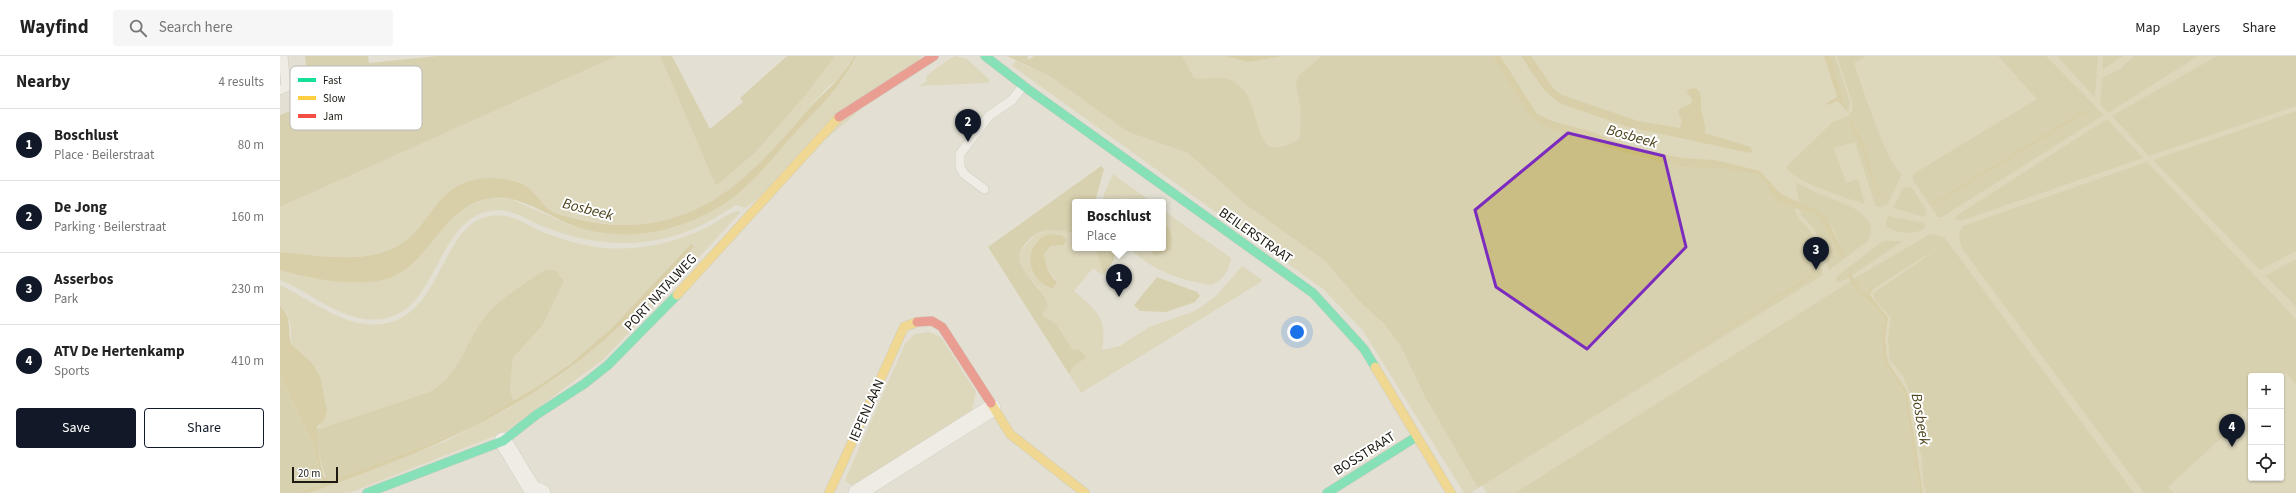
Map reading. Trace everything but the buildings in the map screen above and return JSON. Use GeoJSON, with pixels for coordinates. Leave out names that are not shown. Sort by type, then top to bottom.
{"type":"FeatureCollection","features":[{"type":"Feature","properties":{"kind":"street","name":"PORT NATALWEG"},"geometry":{"type":"LineString","coordinates":[[367,493],[503,441],[536,415],[584,384],[629,345],[750,217],[838,118],[850,108],[907,75],[934,56]]}},
{"type":"Feature","properties":{"kind":"street","name":"BEILERSTRAAT"},"geometry":{"type":"LineString","coordinates":[[985,56],[1023,86],[1262,255],[1313,294],[1364,349],[1451,493]]}},
{"type":"Feature","properties":{"kind":"street","name":"IEPENLAAN"},"geometry":{"type":"LineString","coordinates":[[829,493],[904,327],[916,321],[927,320],[938,322],[947,333],[992,408]]}},
{"type":"Feature","properties":{"kind":"street"},"geometry":{"type":"LineString","coordinates":[[857,493],[876,489],[992,408],[1010,434],[1084,493]]}},
{"type":"Feature","properties":{"kind":"street","name":"BOSSTRAAT"},"geometry":{"type":"LineString","coordinates":[[1328,493],[1416,437]]}},
{"type":"Feature","properties":{"kind":"street"},"geometry":{"type":"LineString","coordinates":[[503,441],[535,492]]}},
{"type":"Feature","properties":{"kind":"lane"},"geometry":{"type":"LineString","coordinates":[[280,90],[286,87],[283,56]]}},
{"type":"Feature","properties":{"kind":"lane"},"geometry":{"type":"LineString","coordinates":[[984,189],[964,174],[960,167],[960,154],[989,116],[1012,100],[1023,86]]}},
{"type":"Feature","properties":{"kind":"highlighted area"},"geometry":{"type":"Polygon","coordinates":[[[1568,133],[1664,156],[1686,247],[1587,349],[1496,287],[1475,210],[1568,133]]]}},
{"type":"Feature","properties":{"kind":"shaded area"},"geometry":{"type":"Polygon","coordinates":[[[305,56],[368,56],[369,63],[437,56],[617,56],[280,207],[280,115],[290,111],[290,130],[422,130],[422,66],[306,66],[305,56]]]}},
{"type":"Feature","properties":{"kind":"shaded area"},"geometry":{"type":"Polygon","coordinates":[[[617,56],[660,56],[716,186],[755,153],[835,56],[854,56],[844,73],[825,90],[766,157],[747,175],[706,205],[682,216],[655,222],[626,225],[596,222],[556,214],[548,209],[530,192],[517,184],[500,179],[484,178],[464,183],[452,190],[443,197],[414,234],[404,242],[391,249],[360,257],[280,252],[280,207],[617,56]]]}},
{"type":"Feature","properties":{"kind":"shaded area"},"geometry":{"type":"Polygon","coordinates":[[[660,56],[672,56],[710,129],[743,102],[740,98],[787,56],[835,56],[807,93],[755,153],[716,186],[660,56]]]}},
{"type":"Feature","properties":{"kind":"shaded area"},"geometry":{"type":"Polygon","coordinates":[[[854,56],[856,56],[837,87],[749,184],[731,199],[715,209],[679,225],[642,234],[603,233],[572,225],[536,208],[512,199],[486,199],[478,201],[464,209],[446,225],[416,260],[405,270],[392,277],[380,281],[366,282],[336,281],[306,277],[280,270],[280,252],[360,257],[391,249],[404,242],[414,234],[443,197],[452,189],[464,183],[484,178],[506,179],[520,183],[531,190],[549,210],[559,215],[611,225],[655,222],[682,215],[706,204],[728,190],[748,174],[768,155],[811,106],[838,79],[854,56]]]}},
{"type":"Feature","properties":{"kind":"shaded area"},"geometry":{"type":"Polygon","coordinates":[[[856,56],[923,56],[746,208],[736,205],[704,224],[681,234],[643,242],[604,242],[585,239],[547,228],[520,215],[506,211],[490,211],[470,219],[455,235],[420,294],[405,310],[385,318],[359,318],[349,315],[280,280],[280,270],[359,283],[408,267],[457,212],[476,202],[489,198],[511,199],[573,226],[605,233],[642,233],[673,228],[710,212],[732,198],[750,183],[844,78],[856,56]]]}},
{"type":"Feature","properties":{"kind":"shaded area"},"geometry":{"type":"Polygon","coordinates":[[[956,56],[967,59],[990,80],[988,83],[919,86],[926,82],[927,75],[956,56]]]}},
{"type":"Feature","properties":{"kind":"shaded area"},"geometry":{"type":"Polygon","coordinates":[[[1007,56],[1028,56],[1028,60],[1034,56],[1182,56],[1194,78],[1224,78],[1238,85],[1245,92],[1250,101],[1263,139],[1269,147],[1282,147],[1300,138],[1301,112],[1296,83],[1299,75],[1322,56],[1492,56],[1530,116],[1542,125],[1611,149],[1678,167],[1728,169],[1759,175],[1778,198],[1795,208],[1797,216],[1812,234],[1819,254],[1823,275],[1478,488],[1425,397],[1401,347],[1386,326],[1359,301],[1325,261],[1246,205],[1188,153],[1128,132],[1051,77],[1007,56]]]}},
{"type":"Feature","properties":{"kind":"shaded area"},"geometry":{"type":"Polygon","coordinates":[[[1041,56],[2296,56],[2296,493],[1487,493],[1437,416],[1403,341],[1322,252],[1191,149],[1041,56]]]}},
{"type":"Feature","properties":{"kind":"shaded area"},"geometry":{"type":"Polygon","coordinates":[[[1225,56],[1282,56],[1248,62],[1225,56]]]}},
{"type":"Feature","properties":{"kind":"shaded area"},"geometry":{"type":"Polygon","coordinates":[[[1492,56],[1500,56],[1537,114],[1555,122],[1593,132],[1611,140],[1644,150],[1682,158],[1715,160],[1760,171],[1781,194],[1819,211],[1826,217],[1845,256],[1833,263],[1841,257],[1820,218],[1812,213],[1788,206],[1780,201],[1773,195],[1759,175],[1728,169],[1678,167],[1611,149],[1542,125],[1530,116],[1492,56]]]}},
{"type":"Feature","properties":{"kind":"shaded area"},"geometry":{"type":"Polygon","coordinates":[[[1521,56],[1531,56],[1553,88],[1562,95],[1638,121],[1680,128],[1682,121],[1678,112],[1681,108],[1691,104],[1692,100],[1686,90],[1695,88],[1701,94],[1701,108],[1705,125],[1705,133],[1751,147],[1752,152],[1750,153],[1628,127],[1559,103],[1544,90],[1521,56]]]}},
{"type":"Feature","properties":{"kind":"shaded area"},"geometry":{"type":"Polygon","coordinates":[[[1824,56],[1831,56],[1847,112],[1838,101],[1827,105],[1825,104],[1837,97],[1824,56]]]}},
{"type":"Feature","properties":{"kind":"shaded area"},"geometry":{"type":"Polygon","coordinates":[[[1831,56],[1835,56],[1850,102],[1848,114],[1831,56]]]}},
{"type":"Feature","properties":{"kind":"shaded area"},"geometry":{"type":"Polygon","coordinates":[[[1837,56],[1866,56],[1854,63],[1882,140],[1896,167],[1902,174],[1887,205],[1878,207],[1875,205],[1855,142],[1834,148],[1846,183],[1858,179],[1865,204],[1810,184],[1791,173],[1786,167],[1833,122],[1848,116],[1852,111],[1852,102],[1837,56]],[[1853,121],[1851,122],[1876,194],[1887,199],[1877,191],[1865,146],[1853,121]]]}},
{"type":"Feature","properties":{"kind":"shaded area"},"geometry":{"type":"Polygon","coordinates":[[[1998,56],[2046,56],[2104,115],[1942,217],[1938,217],[1913,180],[1913,174],[2037,99],[1998,56]]]}},
{"type":"Feature","properties":{"kind":"shaded area"},"geometry":{"type":"Polygon","coordinates":[[[2057,56],[2098,56],[2095,98],[2057,56]]]}},
{"type":"Feature","properties":{"kind":"shaded area"},"geometry":{"type":"Polygon","coordinates":[[[2103,56],[2123,56],[2102,70],[2103,56]]]}},
{"type":"Feature","properties":{"kind":"shaded area"},"geometry":{"type":"Polygon","coordinates":[[[2134,56],[2198,56],[2108,113],[2100,104],[2102,78],[2120,69],[2134,56]]]}},
{"type":"Feature","properties":{"kind":"shaded area"},"geometry":{"type":"Polygon","coordinates":[[[2217,56],[2296,56],[2296,106],[2149,156],[2112,116],[2217,56]]]}},
{"type":"Feature","properties":{"kind":"shaded area"},"geometry":{"type":"Polygon","coordinates":[[[1016,61],[1051,77],[1128,132],[1188,153],[1246,205],[1325,261],[1359,301],[1386,326],[1401,347],[1425,397],[1478,488],[1471,493],[1464,493],[1363,331],[1323,289],[1012,66],[1016,61]]]}},
{"type":"Feature","properties":{"kind":"shaded area"},"geometry":{"type":"Polygon","coordinates":[[[2084,110],[2085,113],[1932,206],[1931,204],[2084,110]]]}},
{"type":"Feature","properties":{"kind":"shaded area"},"geometry":{"type":"Polygon","coordinates":[[[2296,111],[2296,251],[2260,270],[2153,160],[2296,111]]]}},
{"type":"Feature","properties":{"kind":"shaded area"},"geometry":{"type":"Polygon","coordinates":[[[2107,119],[2143,158],[1963,220],[1955,219],[1956,216],[2107,119]]]}},
{"type":"Feature","properties":{"kind":"shaded area"},"geometry":{"type":"Polygon","coordinates":[[[1852,120],[1865,146],[1877,191],[1887,199],[1876,194],[1863,153],[1850,122],[1852,120]]]}},
{"type":"Feature","properties":{"kind":"shaded area"},"geometry":{"type":"Polygon","coordinates":[[[2147,162],[2296,319],[2296,384],[2286,373],[2284,375],[2284,373],[2248,373],[2248,408],[2228,427],[2230,430],[2168,487],[2174,493],[2144,493],[1963,250],[1959,238],[1963,226],[2147,162]]]}},
{"type":"Feature","properties":{"kind":"shaded area"},"geometry":{"type":"Polygon","coordinates":[[[1101,166],[1104,169],[1096,199],[1072,199],[1072,232],[1057,230],[1042,231],[1031,238],[1019,253],[1023,268],[1045,299],[1048,306],[1042,315],[1056,324],[1072,349],[1079,350],[1087,357],[1073,367],[1069,374],[988,247],[1101,166]]]}},
{"type":"Feature","properties":{"kind":"shaded area"},"geometry":{"type":"Polygon","coordinates":[[[1113,174],[1148,199],[1103,199],[1104,194],[1113,174]]]}},
{"type":"Feature","properties":{"kind":"shaded area"},"geometry":{"type":"Polygon","coordinates":[[[1796,183],[1857,210],[1870,223],[1871,231],[1868,241],[1829,270],[1815,230],[1801,215],[1800,210],[1815,214],[1820,218],[1841,257],[1833,262],[1844,256],[1840,245],[1833,229],[1825,217],[1799,202],[1796,183]]]}},
{"type":"Feature","properties":{"kind":"shaded area"},"geometry":{"type":"Polygon","coordinates":[[[1904,187],[1912,188],[1926,210],[1925,217],[1893,208],[1904,187]]]}},
{"type":"Feature","properties":{"kind":"shaded area"},"geometry":{"type":"Polygon","coordinates":[[[737,211],[741,212],[604,359],[505,432],[349,493],[309,493],[446,441],[511,407],[563,373],[632,313],[695,244],[692,243],[643,297],[601,338],[565,367],[514,402],[510,390],[513,358],[543,325],[564,281],[545,270],[481,322],[454,370],[440,386],[429,392],[316,430],[320,425],[303,356],[292,345],[290,322],[285,311],[280,306],[280,285],[339,317],[359,323],[387,323],[407,314],[423,298],[458,239],[472,224],[490,216],[497,215],[517,219],[556,237],[571,242],[595,247],[616,249],[643,247],[669,242],[706,228],[729,214],[737,211]]]}},
{"type":"Feature","properties":{"kind":"shaded area"},"geometry":{"type":"Polygon","coordinates":[[[1166,212],[1231,258],[1229,267],[1223,278],[1211,285],[1189,281],[1157,268],[1133,251],[1164,253],[1164,251],[1166,251],[1166,212]]]}},
{"type":"Feature","properties":{"kind":"shaded area"},"geometry":{"type":"Polygon","coordinates":[[[1888,216],[1924,223],[1925,228],[1910,233],[1900,232],[1885,226],[1888,216]]]}},
{"type":"Feature","properties":{"kind":"shaded area"},"geometry":{"type":"Polygon","coordinates":[[[1166,226],[1171,234],[1171,249],[1164,253],[1156,255],[1150,251],[1166,251],[1166,226]]]}},
{"type":"Feature","properties":{"kind":"shaded area"},"geometry":{"type":"Polygon","coordinates":[[[1048,229],[1072,233],[1072,251],[1097,251],[1104,274],[1102,275],[1093,268],[1074,291],[1095,310],[1099,316],[1103,330],[1102,350],[1120,346],[1149,327],[1192,312],[1201,307],[1216,296],[1242,266],[1262,280],[1081,393],[1069,374],[1073,367],[1087,357],[1072,349],[1051,322],[1042,315],[1048,306],[1039,288],[1025,273],[1019,258],[1019,253],[1035,235],[1048,229]],[[1049,234],[1035,243],[1049,287],[1055,287],[1055,278],[1047,269],[1044,254],[1051,246],[1063,245],[1062,235],[1049,234]]]}},
{"type":"Feature","properties":{"kind":"shaded area"},"geometry":{"type":"Polygon","coordinates":[[[1049,234],[1062,235],[1067,240],[1063,245],[1051,246],[1044,254],[1047,269],[1057,283],[1053,288],[1045,285],[1038,279],[1033,272],[1031,264],[1031,255],[1034,247],[1040,239],[1049,234]]]}},
{"type":"Feature","properties":{"kind":"shaded area"},"geometry":{"type":"Polygon","coordinates":[[[1930,234],[1944,237],[2134,493],[1926,493],[1923,483],[1922,458],[1915,434],[1911,395],[1903,376],[1890,360],[1888,338],[1891,318],[1874,299],[1874,293],[1942,246],[1866,292],[1863,292],[1853,279],[1930,234]]]}},
{"type":"Feature","properties":{"kind":"shaded area"},"geometry":{"type":"Polygon","coordinates":[[[1883,241],[1903,241],[1851,276],[1850,273],[1847,279],[1837,283],[1836,277],[1883,241]]]}},
{"type":"Feature","properties":{"kind":"shaded area"},"geometry":{"type":"Polygon","coordinates":[[[692,243],[694,246],[628,318],[604,340],[570,367],[535,391],[464,431],[427,448],[389,464],[309,493],[294,493],[321,484],[322,480],[312,442],[280,376],[280,306],[287,316],[292,345],[311,362],[320,376],[327,411],[324,420],[317,427],[318,451],[324,477],[330,481],[465,430],[540,385],[570,364],[612,328],[692,243]]]}},
{"type":"Feature","properties":{"kind":"shaded area"},"geometry":{"type":"Polygon","coordinates":[[[1942,244],[1873,289],[1870,295],[1888,318],[1885,337],[1889,364],[1907,391],[1923,493],[1920,493],[1904,392],[1886,365],[1884,358],[1882,336],[1885,319],[1854,287],[1847,274],[1850,273],[1863,292],[1866,292],[1942,244]]]}},
{"type":"Feature","properties":{"kind":"shaded area"},"geometry":{"type":"Polygon","coordinates":[[[1096,251],[1114,251],[1114,260],[1104,274],[1096,251]]]}},
{"type":"Feature","properties":{"kind":"shaded area"},"geometry":{"type":"Polygon","coordinates":[[[2296,259],[2296,307],[2265,276],[2296,259]]]}},
{"type":"Feature","properties":{"kind":"shaded area"},"geometry":{"type":"Polygon","coordinates":[[[545,270],[555,270],[564,281],[543,325],[513,358],[510,390],[514,402],[465,430],[330,481],[326,479],[318,451],[316,430],[429,392],[439,386],[447,379],[488,313],[503,299],[545,270]]]}},
{"type":"Feature","properties":{"kind":"shaded area"},"geometry":{"type":"Polygon","coordinates":[[[1812,274],[1814,276],[1635,387],[1812,274]]]}},
{"type":"Feature","properties":{"kind":"shaded area"},"geometry":{"type":"Polygon","coordinates":[[[1157,277],[1197,292],[1200,296],[1195,302],[1166,312],[1140,311],[1134,305],[1157,277]]]}},
{"type":"Feature","properties":{"kind":"shaded area"},"geometry":{"type":"Polygon","coordinates":[[[1851,281],[1885,319],[1882,336],[1886,365],[1904,392],[1920,493],[1515,493],[1851,281]]]}},
{"type":"Feature","properties":{"kind":"shaded area"},"geometry":{"type":"Polygon","coordinates":[[[929,332],[941,337],[976,392],[972,410],[859,483],[851,485],[845,480],[905,344],[915,334],[929,332]]]}},
{"type":"Feature","properties":{"kind":"shaded area"},"geometry":{"type":"Polygon","coordinates":[[[280,376],[312,442],[322,480],[321,484],[294,493],[280,493],[280,376]]]}},
{"type":"Feature","properties":{"kind":"traffic: fast"},"geometry":{"type":"LineString","coordinates":[[985,56],[1029,90],[1313,293],[1364,349],[1375,367]]}},
{"type":"Feature","properties":{"kind":"traffic: fast"},"geometry":{"type":"LineString","coordinates":[[367,493],[503,441],[536,415],[584,384],[608,365],[677,295]]}},
{"type":"Feature","properties":{"kind":"traffic: fast"},"geometry":{"type":"LineString","coordinates":[[1327,493],[1416,437]]}},
{"type":"Feature","properties":{"kind":"traffic: slow"},"geometry":{"type":"LineString","coordinates":[[677,295],[839,117]]}},
{"type":"Feature","properties":{"kind":"traffic: slow"},"geometry":{"type":"LineString","coordinates":[[829,493],[904,327],[917,322]]}},
{"type":"Feature","properties":{"kind":"traffic: slow"},"geometry":{"type":"LineString","coordinates":[[1375,367],[1451,493]]}},
{"type":"Feature","properties":{"kind":"traffic: slow"},"geometry":{"type":"LineString","coordinates":[[991,403],[1010,434],[1085,493]]}},
{"type":"Feature","properties":{"kind":"traffic: jam"},"geometry":{"type":"LineString","coordinates":[[839,117],[934,56]]}},
{"type":"Feature","properties":{"kind":"traffic: jam"},"geometry":{"type":"LineString","coordinates":[[917,322],[932,321],[942,327],[991,403]]}},
{"type":"Feature","properties":{"kind":"place","name":"De Jong"},"geometry":{"type":"Point","coordinates":[968,142]}},
{"type":"Feature","properties":{"kind":"place","name":"Asserbos"},"geometry":{"type":"Point","coordinates":[1816,270]}},
{"type":"Feature","properties":{"kind":"place","name":"Boschlust"},"geometry":{"type":"Point","coordinates":[1119,297]}},
{"type":"Feature","properties":{"kind":"place","name":"ATV De Hertenkamp"},"geometry":{"type":"Point","coordinates":[2232,447]}},
{"type":"Feature","properties":{"kind":"water label","name":"Bosbeek"},"geometry":{"type":"Point","coordinates":[1632,136]}},
{"type":"Feature","properties":{"kind":"water label","name":"Bosbeek"},"geometry":{"type":"Point","coordinates":[588,209]}},
{"type":"Feature","properties":{"kind":"water label","name":"Bosbeek"},"geometry":{"type":"Point","coordinates":[1921,419]}}]}
